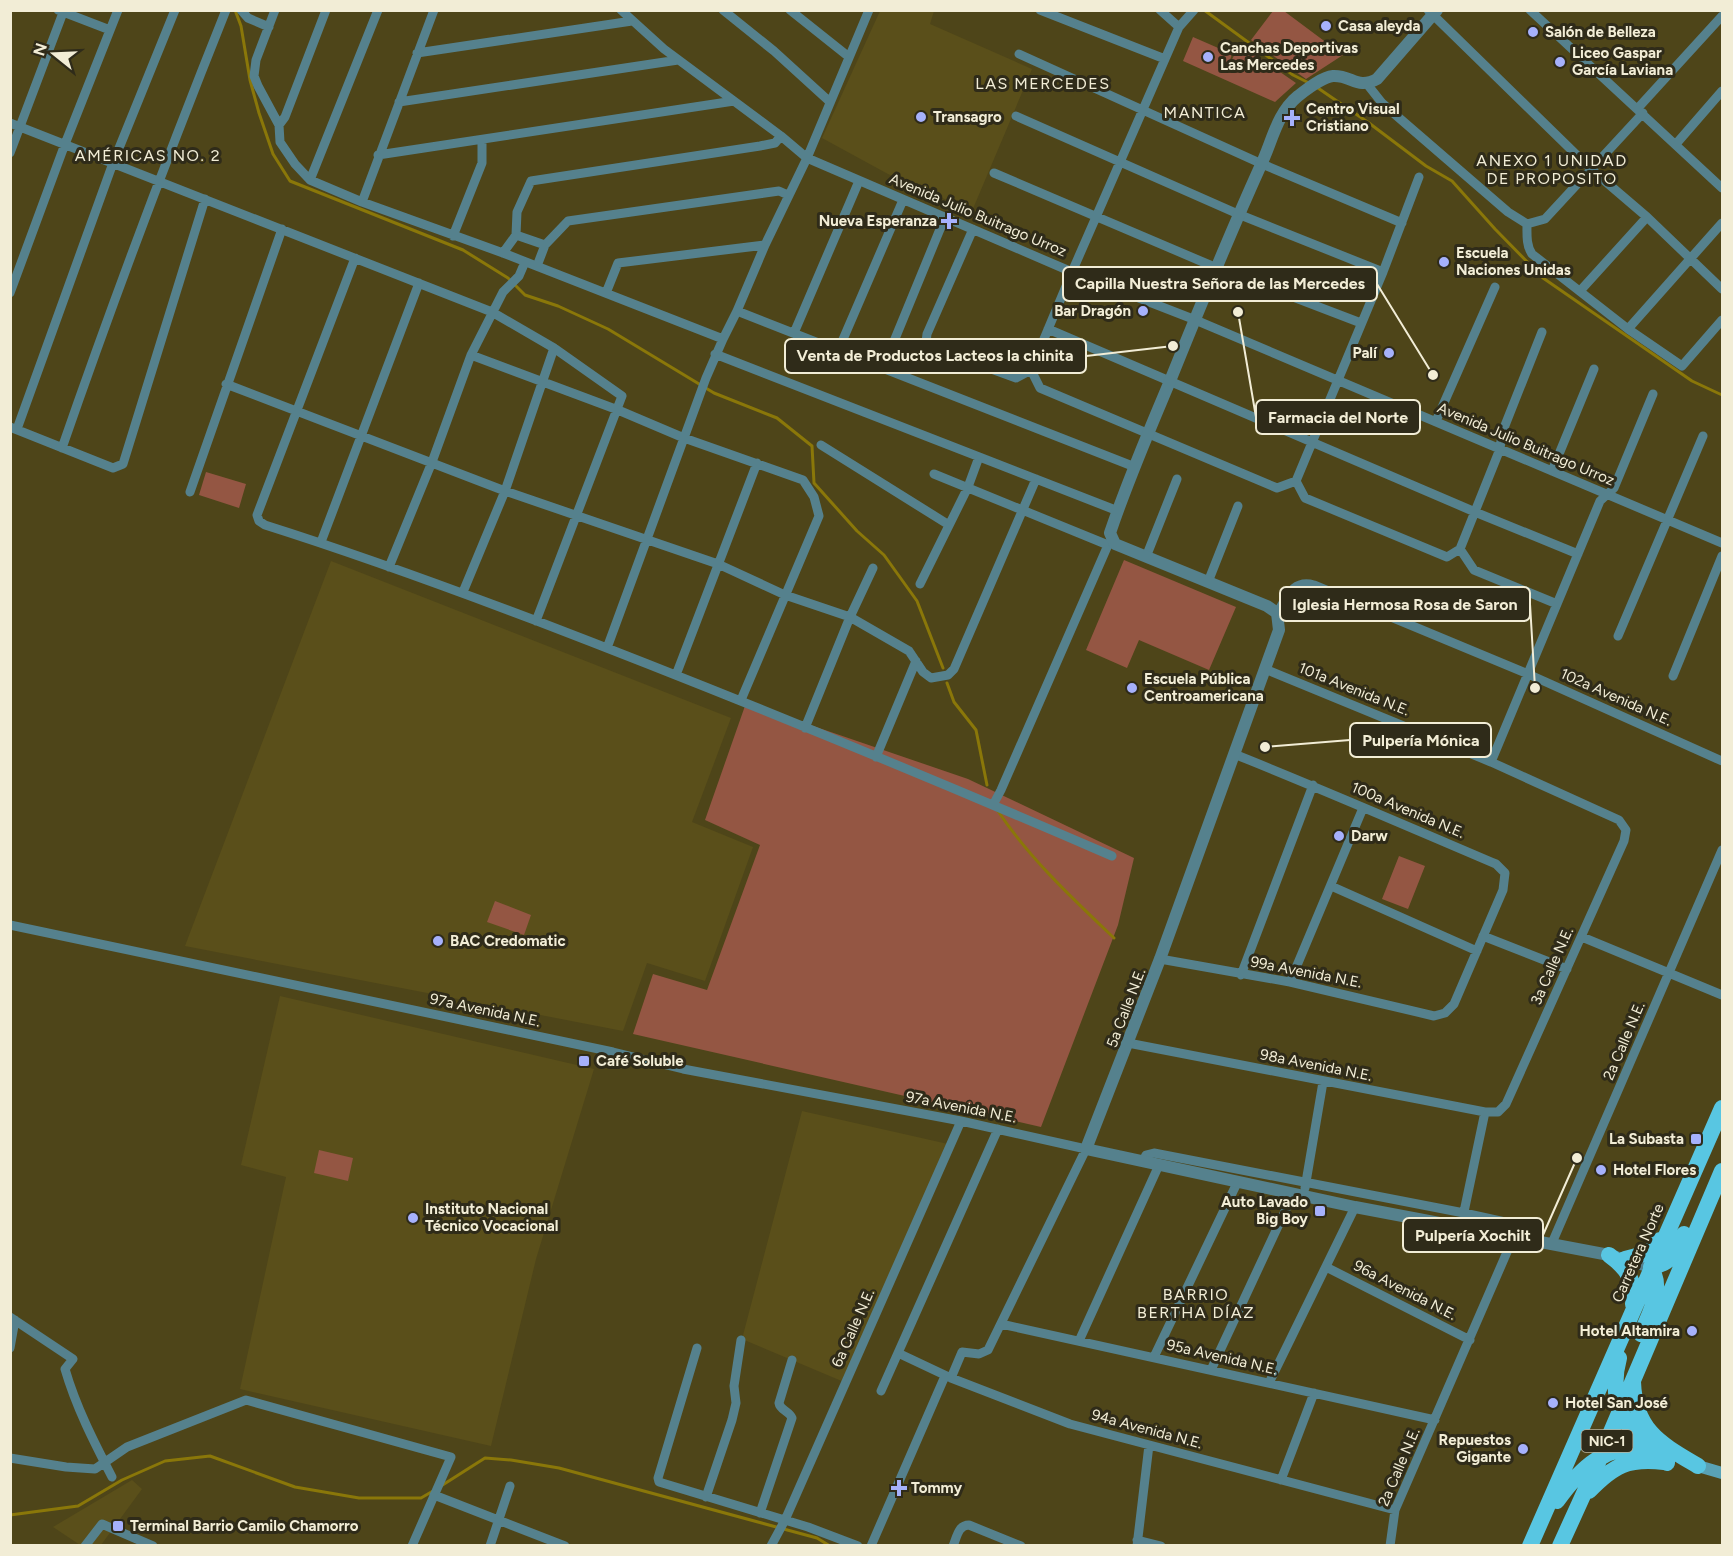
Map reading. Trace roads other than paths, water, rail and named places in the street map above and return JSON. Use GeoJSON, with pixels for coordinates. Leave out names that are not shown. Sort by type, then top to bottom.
{"type":"FeatureCollection","features":[{"type":"Feature","properties":{"kind":"highway","name":"Carretera Norte"},"geometry":{"type":"LineString","coordinates":[[1532,1541],[1722,1108]]}},
{"type":"Feature","properties":{"kind":"highway","name":"NIC-1"},"geometry":{"type":"LineString","coordinates":[[1560,1545],[1600,1458],[1722,1172]]}},
{"type":"Feature","properties":{"kind":"highway"},"geometry":{"type":"LineString","coordinates":[[1669,1456],[1644,1425],[1635,1403],[1634,1350],[1657,1291],[1656,1278],[1651,1267],[1664,1264],[1674,1256],[1697,1206],[1713,1192]]}},
{"type":"Feature","properties":{"kind":"highway"},"geometry":{"type":"LineString","coordinates":[[1646,1447],[1630,1429],[1616,1396],[1615,1375],[1632,1313],[1634,1296],[1632,1281],[1617,1257],[1648,1253],[1658,1244],[1671,1225]]}},
{"type":"Feature","properties":{"kind":"highway"},"geometry":{"type":"LineString","coordinates":[[1532,1541],[1573,1480],[1600,1458],[1620,1449],[1646,1447],[1698,1466]]}},
{"type":"Feature","properties":{"kind":"highway"},"geometry":{"type":"LineString","coordinates":[[1580,1500],[1602,1478],[1622,1465],[1669,1456]]}},
{"type":"Feature","properties":{"kind":"main road"},"geometry":{"type":"LineString","coordinates":[[1698,1466],[1722,1473]]}},
{"type":"Feature","properties":{"kind":"street"},"geometry":{"type":"LineString","coordinates":[[10,293],[118,10]]}},
{"type":"Feature","properties":{"kind":"street"},"geometry":{"type":"LineString","coordinates":[[175,10],[112,163],[14,428],[112,468],[123,464],[205,199]]}},
{"type":"Feature","properties":{"kind":"street"},"geometry":{"type":"LineString","coordinates":[[62,448],[101,334],[158,181],[226,10]]}},
{"type":"Feature","properties":{"kind":"street"},"geometry":{"type":"LineString","coordinates":[[241,10],[248,18],[269,27]]}},
{"type":"Feature","properties":{"kind":"street"},"geometry":{"type":"LineString","coordinates":[[275,10],[256,60],[254,76],[279,125],[280,142],[295,164],[310,180],[362,202],[503,253],[723,339]]}},
{"type":"Feature","properties":{"kind":"street"},"geometry":{"type":"LineString","coordinates":[[279,125],[285,117],[326,10]]}},
{"type":"Feature","properties":{"kind":"street"},"geometry":{"type":"LineString","coordinates":[[310,180],[378,10]]}},
{"type":"Feature","properties":{"kind":"street"},"geometry":{"type":"LineString","coordinates":[[362,202],[434,10]]}},
{"type":"Feature","properties":{"kind":"street","name":"Avenida Julio Buitrago Urroz"},"geometry":{"type":"LineString","coordinates":[[621,10],[678,60],[807,158],[1072,272],[1194,320],[1722,543]]}},
{"type":"Feature","properties":{"kind":"street"},"geometry":{"type":"LineString","coordinates":[[723,10],[774,51],[830,102]]}},
{"type":"Feature","properties":{"kind":"street"},"geometry":{"type":"LineString","coordinates":[[790,10],[849,57]]}},
{"type":"Feature","properties":{"kind":"street"},"geometry":{"type":"LineString","coordinates":[[1040,10],[1165,59]]}},
{"type":"Feature","properties":{"kind":"street"},"geometry":{"type":"LineString","coordinates":[[1160,10],[1179,27]]}},
{"type":"Feature","properties":{"kind":"street"},"geometry":{"type":"LineString","coordinates":[[1530,10],[1722,188]]}},
{"type":"Feature","properties":{"kind":"street"},"geometry":{"type":"LineString","coordinates":[[10,153],[15,125],[62,11],[110,30]]}},
{"type":"Feature","properties":{"kind":"street"},"geometry":{"type":"LineString","coordinates":[[973,229],[927,334],[926,342],[931,347],[1016,378],[1031,370],[1179,27],[1194,11]]}},
{"type":"Feature","properties":{"kind":"street"},"geometry":{"type":"LineString","coordinates":[[607,648],[715,354],[807,158],[866,12]]}},
{"type":"Feature","properties":{"kind":"street"},"geometry":{"type":"LineString","coordinates":[[1367,84],[1377,79],[1432,12],[1592,170],[1647,217],[1722,289]]}},
{"type":"Feature","properties":{"kind":"street"},"geometry":{"type":"LineString","coordinates":[[993,805],[1110,542],[1110,533],[1147,434],[1238,214],[1262,164],[1281,115],[1296,98],[1309,88],[1333,76],[1367,84],[1382,103],[1398,117],[1508,212],[1527,224],[1545,219],[1592,170],[1722,16]]}},
{"type":"Feature","properties":{"kind":"street"},"geometry":{"type":"LineString","coordinates":[[417,53],[632,21]]}},
{"type":"Feature","properties":{"kind":"street"},"geometry":{"type":"LineString","coordinates":[[1019,54],[1262,164],[1402,224]]}},
{"type":"Feature","properties":{"kind":"street"},"geometry":{"type":"LineString","coordinates":[[399,102],[678,60]]}},
{"type":"Feature","properties":{"kind":"street"},"geometry":{"type":"LineString","coordinates":[[1676,144],[1722,91]]}},
{"type":"Feature","properties":{"kind":"street"},"geometry":{"type":"LineString","coordinates":[[378,155],[734,101]]}},
{"type":"Feature","properties":{"kind":"street"},"geometry":{"type":"LineString","coordinates":[[1016,116],[1238,214],[1383,272]]}},
{"type":"Feature","properties":{"kind":"street"},"geometry":{"type":"LineString","coordinates":[[15,125],[492,312],[554,348],[622,396],[536,621]]}},
{"type":"Feature","properties":{"kind":"street"},"geometry":{"type":"LineString","coordinates":[[503,253],[516,235],[516,212],[531,181],[760,146],[775,143],[781,136]]}},
{"type":"Feature","properties":{"kind":"street"},"geometry":{"type":"LineString","coordinates":[[453,236],[482,163],[482,140]]}},
{"type":"Feature","properties":{"kind":"street"},"geometry":{"type":"LineString","coordinates":[[994,173],[1216,268],[1361,323]]}},
{"type":"Feature","properties":{"kind":"street"},"geometry":{"type":"LineString","coordinates":[[1031,370],[1040,388],[1147,434],[1278,488],[1296,481],[1383,272],[1419,177]]}},
{"type":"Feature","properties":{"kind":"street"},"geometry":{"type":"LineString","coordinates":[[794,333],[859,181]]}},
{"type":"Feature","properties":{"kind":"street"},"geometry":{"type":"LineString","coordinates":[[537,266],[545,245],[568,221],[779,191],[788,195]]}},
{"type":"Feature","properties":{"kind":"street"},"geometry":{"type":"LineString","coordinates":[[838,351],[903,200]]}},
{"type":"Feature","properties":{"kind":"street"},"geometry":{"type":"LineString","coordinates":[[883,368],[945,217]]}},
{"type":"Feature","properties":{"kind":"street"},"geometry":{"type":"LineString","coordinates":[[1580,291],[1647,217]]}},
{"type":"Feature","properties":{"kind":"street"},"geometry":{"type":"LineString","coordinates":[[1628,329],[1722,223]]}},
{"type":"Feature","properties":{"kind":"street"},"geometry":{"type":"LineString","coordinates":[[1527,224],[1527,240],[1532,254],[1628,329],[1682,366],[1722,320]]}},
{"type":"Feature","properties":{"kind":"street"},"geometry":{"type":"LineString","coordinates":[[190,492],[282,229]]}},
{"type":"Feature","properties":{"kind":"street"},"geometry":{"type":"LineString","coordinates":[[516,235],[545,245]]}},
{"type":"Feature","properties":{"kind":"street"},"geometry":{"type":"LineString","coordinates":[[606,293],[618,263],[765,245]]}},
{"type":"Feature","properties":{"kind":"street"},"geometry":{"type":"LineString","coordinates":[[355,258],[257,515],[259,521],[265,525],[321,542],[463,592],[741,700],[1112,856]]}},
{"type":"Feature","properties":{"kind":"street"},"geometry":{"type":"LineString","coordinates":[[389,567],[432,462],[471,355],[492,312],[506,289],[519,276],[525,262]]}},
{"type":"Feature","properties":{"kind":"street"},"geometry":{"type":"LineString","coordinates":[[321,542],[419,283]]}},
{"type":"Feature","properties":{"kind":"street"},"geometry":{"type":"LineString","coordinates":[[1436,421],[1495,287]]}},
{"type":"Feature","properties":{"kind":"street"},"geometry":{"type":"LineString","coordinates":[[737,311],[1136,467]]}},
{"type":"Feature","properties":{"kind":"street"},"geometry":{"type":"LineString","coordinates":[[1048,329],[1578,554]]}},
{"type":"Feature","properties":{"kind":"street"},"geometry":{"type":"LineString","coordinates":[[1296,481],[1305,498],[1447,557],[1460,549],[1500,449],[1502,433],[1542,333]]}},
{"type":"Feature","properties":{"kind":"street"},"geometry":{"type":"LineString","coordinates":[[463,592],[505,491],[554,348]]}},
{"type":"Feature","properties":{"kind":"street"},"geometry":{"type":"LineString","coordinates":[[715,354],[1118,511]]}},
{"type":"Feature","properties":{"kind":"street"},"geometry":{"type":"LineString","coordinates":[[471,355],[618,410],[684,438],[803,480],[814,497],[819,516],[741,700]]}},
{"type":"Feature","properties":{"kind":"street"},"geometry":{"type":"LineString","coordinates":[[1552,471],[1594,369]]}},
{"type":"Feature","properties":{"kind":"street"},"geometry":{"type":"LineString","coordinates":[[226,384],[505,491],[718,564],[785,594],[850,617],[909,651],[923,672],[932,678],[948,675],[954,669],[1036,479]]}},
{"type":"Feature","properties":{"kind":"street"},"geometry":{"type":"LineString","coordinates":[[1491,762],[1600,501],[1614,488],[1653,394]]}},
{"type":"Feature","properties":{"kind":"street"},"geometry":{"type":"LineString","coordinates":[[1618,636],[1703,436]]}},
{"type":"Feature","properties":{"kind":"street"},"geometry":{"type":"LineString","coordinates":[[820,445],[949,525]]}},
{"type":"Feature","properties":{"kind":"street"},"geometry":{"type":"LineString","coordinates":[[920,584],[968,487],[979,457]]}},
{"type":"Feature","properties":{"kind":"street"},"geometry":{"type":"LineString","coordinates":[[676,675],[757,463]]}},
{"type":"Feature","properties":{"kind":"street"},"geometry":{"type":"LineString","coordinates":[[934,474],[1022,511],[1146,556],[1267,606],[1277,613]]}},
{"type":"Feature","properties":{"kind":"street"},"geometry":{"type":"LineString","coordinates":[[1146,556],[1177,479]]}},
{"type":"Feature","properties":{"kind":"street"},"geometry":{"type":"LineString","coordinates":[[1208,582],[1239,506]]}},
{"type":"Feature","properties":{"kind":"street"},"geometry":{"type":"LineString","coordinates":[[1460,549],[1474,570],[1557,604]]}},
{"type":"Feature","properties":{"kind":"street"},"geometry":{"type":"LineString","coordinates":[[1673,676],[1722,556]]}},
{"type":"Feature","properties":{"kind":"street"},"geometry":{"type":"LineString","coordinates":[[806,728],[850,617],[873,568]]}},
{"type":"Feature","properties":{"kind":"street","name":"102a Avenida N.E."},"geometry":{"type":"LineString","coordinates":[[1277,613],[1291,590],[1297,585],[1306,583],[1528,674],[1722,761]]}},
{"type":"Feature","properties":{"kind":"street","name":"5a Calle N.E."},"geometry":{"type":"LineString","coordinates":[[948,1377],[962,1352],[977,1354],[986,1352],[1086,1149],[1160,959],[1279,630],[1277,613]]}},
{"type":"Feature","properties":{"kind":"street"},"geometry":{"type":"LineString","coordinates":[[876,757],[916,661]]}},
{"type":"Feature","properties":{"kind":"street","name":"101a Avenida N.E."},"geometry":{"type":"LineString","coordinates":[[1265,669],[1491,762],[1619,820],[1626,830]]}},
{"type":"Feature","properties":{"kind":"street","name":"100a Avenida N.E."},"geometry":{"type":"LineString","coordinates":[[1234,754],[1313,785],[1496,864],[1505,873],[1503,890],[1483,936]]}},
{"type":"Feature","properties":{"kind":"street"},"geometry":{"type":"LineString","coordinates":[[1241,975],[1313,785]]}},
{"type":"Feature","properties":{"kind":"street"},"geometry":{"type":"LineString","coordinates":[[1290,982],[1363,808]]}},
{"type":"Feature","properties":{"kind":"street","name":"3a Calle N.E."},"geometry":{"type":"LineString","coordinates":[[1498,1112],[1506,1104],[1624,841],[1626,830]]}},
{"type":"Feature","properties":{"kind":"street","name":"2a Calle N.E."},"geometry":{"type":"LineString","coordinates":[[1552,1243],[1722,850]]}},
{"type":"Feature","properties":{"kind":"street"},"geometry":{"type":"LineString","coordinates":[[1330,886],[1477,951],[1483,936],[1567,969]]}},
{"type":"Feature","properties":{"kind":"street","name":"97a Avenida N.E."},"geometry":{"type":"LineString","coordinates":[[10,925],[613,1052],[683,1069],[961,1121],[1355,1208],[1463,1219],[1514,1236],[1617,1257],[1651,1267]]}},
{"type":"Feature","properties":{"kind":"street"},"geometry":{"type":"LineString","coordinates":[[1582,936],[1722,996]]}},
{"type":"Feature","properties":{"kind":"street","name":"99a Avenida N.E."},"geometry":{"type":"LineString","coordinates":[[1160,959],[1290,982],[1434,1016],[1445,1013],[1454,1004],[1477,951]]}},
{"type":"Feature","properties":{"kind":"street","name":"98a Avenida N.E."},"geometry":{"type":"LineString","coordinates":[[1128,1043],[1323,1082],[1485,1112],[1498,1112]]}},
{"type":"Feature","properties":{"kind":"street"},"geometry":{"type":"LineString","coordinates":[[1211,1370],[1306,1183],[1323,1082]]}},
{"type":"Feature","properties":{"kind":"street"},"geometry":{"type":"LineString","coordinates":[[1143,1161],[1146,1155],[1154,1153],[1306,1183],[1463,1219],[1485,1112]]}},
{"type":"Feature","properties":{"kind":"street","name":"6a Calle N.E."},"geometry":{"type":"LineString","coordinates":[[771,1545],[785,1520],[961,1121]]}},
{"type":"Feature","properties":{"kind":"street"},"geometry":{"type":"LineString","coordinates":[[881,1391],[998,1129]]}},
{"type":"Feature","properties":{"kind":"street"},"geometry":{"type":"LineString","coordinates":[[1079,1341],[1159,1165]]}},
{"type":"Feature","properties":{"kind":"street"},"geometry":{"type":"LineString","coordinates":[[1154,1357],[1237,1183]]}},
{"type":"Feature","properties":{"kind":"street"},"geometry":{"type":"LineString","coordinates":[[1269,1383],[1355,1208]]}},
{"type":"Feature","properties":{"kind":"street","name":"2a Calle N.E."},"geometry":{"type":"LineString","coordinates":[[1390,1545],[1395,1510],[1514,1236]]}},
{"type":"Feature","properties":{"kind":"street","name":"96a Avenida N.E."},"geometry":{"type":"LineString","coordinates":[[1326,1267],[1470,1340]]}},
{"type":"Feature","properties":{"kind":"street"},"geometry":{"type":"LineString","coordinates":[[10,1348],[13,1319],[73,1359],[65,1369],[70,1386],[90,1435],[112,1477]]}},
{"type":"Feature","properties":{"kind":"street","name":"95a Avenida N.E."},"geometry":{"type":"LineString","coordinates":[[1001,1324],[1435,1420]]}},
{"type":"Feature","properties":{"kind":"street"},"geometry":{"type":"LineString","coordinates":[[706,1497],[732,1420],[736,1401],[734,1386],[741,1340]]}},
{"type":"Feature","properties":{"kind":"street"},"geometry":{"type":"LineString","coordinates":[[697,1348],[658,1479],[661,1483],[785,1520],[858,1545]]}},
{"type":"Feature","properties":{"kind":"street","name":"94a Avenida N.E."},"geometry":{"type":"LineString","coordinates":[[898,1353],[948,1377],[1070,1424],[1395,1510]]}},
{"type":"Feature","properties":{"kind":"street"},"geometry":{"type":"LineString","coordinates":[[759,1512],[792,1418],[780,1407],[779,1403],[792,1360]]}},
{"type":"Feature","properties":{"kind":"street"},"geometry":{"type":"LineString","coordinates":[[871,1545],[948,1377]]}},
{"type":"Feature","properties":{"kind":"street"},"geometry":{"type":"LineString","coordinates":[[1281,1480],[1314,1393]]}},
{"type":"Feature","properties":{"kind":"street"},"geometry":{"type":"LineString","coordinates":[[10,1458],[96,1469],[127,1447],[246,1400],[451,1457],[412,1545]]}},
{"type":"Feature","properties":{"kind":"street"},"geometry":{"type":"LineString","coordinates":[[1149,1445],[1137,1543],[1161,1545]]}},
{"type":"Feature","properties":{"kind":"street"},"geometry":{"type":"LineString","coordinates":[[490,1545],[510,1486]]}},
{"type":"Feature","properties":{"kind":"street"},"geometry":{"type":"LineString","coordinates":[[434,1495],[565,1545]]}},
{"type":"Feature","properties":{"kind":"street"},"geometry":{"type":"LineString","coordinates":[[85,1545],[102,1524],[153,1545]]}},
{"type":"Feature","properties":{"kind":"street"},"geometry":{"type":"LineString","coordinates":[[953,1545],[961,1527],[965,1525],[1021,1545]]}},
{"type":"Feature","properties":{"kind":"waterway"},"geometry":{"type":"LineString","coordinates":[[235,10],[241,26],[250,80],[259,113],[273,154],[290,181],[463,250],[508,278],[525,295],[558,306],[608,329],[714,393],[777,418],[812,446],[814,483],[857,531],[884,555],[917,601],[943,668]]}},
{"type":"Feature","properties":{"kind":"waterway"},"geometry":{"type":"LineString","coordinates":[[1204,10],[1293,75],[1309,83]]}},
{"type":"Feature","properties":{"kind":"waterway"},"geometry":{"type":"LineString","coordinates":[[1315,86],[1426,166],[1452,181],[1543,278],[1692,381],[1722,395]]}},
{"type":"Feature","properties":{"kind":"waterway"},"geometry":{"type":"LineString","coordinates":[[947,683],[954,702],[976,730],[987,785]]}},
{"type":"Feature","properties":{"kind":"waterway"},"geometry":{"type":"LineString","coordinates":[[998,811],[1038,862],[1114,938]]}},
{"type":"Feature","properties":{"kind":"waterway"},"geometry":{"type":"LineString","coordinates":[[10,1515],[78,1506],[122,1480],[165,1461],[210,1456],[295,1487],[359,1498],[421,1498],[433,1491]]}},
{"type":"Feature","properties":{"kind":"waterway"},"geometry":{"type":"LineString","coordinates":[[441,1486],[485,1458],[511,1460],[559,1468],[817,1538],[830,1546]]}},
{"type":"Feature","properties":{"kind":"place","name":"Casa aleyda"},"geometry":{"type":"Point","coordinates":[1326,26]}},
{"type":"Feature","properties":{"kind":"place","name":"Salón de Belleza"},"geometry":{"type":"Point","coordinates":[1533,32]}},
{"type":"Feature","properties":{"kind":"place","name":"Canchas Deportivas Las Mercedes"},"geometry":{"type":"Point","coordinates":[1208,57]}},
{"type":"Feature","properties":{"kind":"place","name":"Liceo Gaspar García Laviana"},"geometry":{"type":"Point","coordinates":[1560,62]}},
{"type":"Feature","properties":{"kind":"place","name":"Transagro"},"geometry":{"type":"Point","coordinates":[921,117]}},
{"type":"Feature","properties":{"kind":"place","name":"Centro Visual Cristiano"},"geometry":{"type":"Point","coordinates":[1292,118]}},
{"type":"Feature","properties":{"kind":"place","name":"Nueva Esperanza"},"geometry":{"type":"Point","coordinates":[949,221]}},
{"type":"Feature","properties":{"kind":"place","name":"Escuela Naciones Unidas"},"geometry":{"type":"Point","coordinates":[1444,262]}},
{"type":"Feature","properties":{"kind":"place","name":"Bar Dragón"},"geometry":{"type":"Point","coordinates":[1143,311]}},
{"type":"Feature","properties":{"kind":"place","name":"Farmacia del Norte"},"geometry":{"type":"Point","coordinates":[1238,312]}},
{"type":"Feature","properties":{"kind":"place","name":"Venta de Productos Lacteos la chinita"},"geometry":{"type":"Point","coordinates":[1173,346]}},
{"type":"Feature","properties":{"kind":"place","name":"Palí"},"geometry":{"type":"Point","coordinates":[1389,353]}},
{"type":"Feature","properties":{"kind":"place","name":"Capilla Nuestra Señora de las Mercedes"},"geometry":{"type":"Point","coordinates":[1433,375]}},
{"type":"Feature","properties":{"kind":"place","name":"Escuela Pública Centroamericana"},"geometry":{"type":"Point","coordinates":[1132,688]}},
{"type":"Feature","properties":{"kind":"place","name":"Iglesia Hermosa Rosa de Saron"},"geometry":{"type":"Point","coordinates":[1535,688]}},
{"type":"Feature","properties":{"kind":"place","name":"Pulpería Mónica"},"geometry":{"type":"Point","coordinates":[1265,747]}},
{"type":"Feature","properties":{"kind":"place","name":"Darw"},"geometry":{"type":"Point","coordinates":[1339,836]}},
{"type":"Feature","properties":{"kind":"place","name":"BAC Credomatic"},"geometry":{"type":"Point","coordinates":[438,941]}},
{"type":"Feature","properties":{"kind":"place","name":"Café Soluble"},"geometry":{"type":"Point","coordinates":[584,1061]}},
{"type":"Feature","properties":{"kind":"place","name":"La Subasta"},"geometry":{"type":"Point","coordinates":[1696,1139]}},
{"type":"Feature","properties":{"kind":"place","name":"Pulpería Xochilt"},"geometry":{"type":"Point","coordinates":[1577,1158]}},
{"type":"Feature","properties":{"kind":"place","name":"Hotel Flores"},"geometry":{"type":"Point","coordinates":[1601,1170]}},
{"type":"Feature","properties":{"kind":"place","name":"Auto Lavado Big Boy"},"geometry":{"type":"Point","coordinates":[1320,1211]}},
{"type":"Feature","properties":{"kind":"place","name":"Instituto Nacional Técnico Vocacional"},"geometry":{"type":"Point","coordinates":[413,1218]}},
{"type":"Feature","properties":{"kind":"place","name":"Hotel Altamira"},"geometry":{"type":"Point","coordinates":[1692,1331]}},
{"type":"Feature","properties":{"kind":"place","name":"Hotel San José"},"geometry":{"type":"Point","coordinates":[1553,1403]}},
{"type":"Feature","properties":{"kind":"place","name":"Repuestos Gigante"},"geometry":{"type":"Point","coordinates":[1523,1449]}},
{"type":"Feature","properties":{"kind":"place","name":"Tommy"},"geometry":{"type":"Point","coordinates":[899,1488]}},
{"type":"Feature","properties":{"kind":"place","name":"Terminal Barrio Camilo Chamorro"},"geometry":{"type":"Point","coordinates":[118,1526]}},
{"type":"Feature","properties":{"kind":"district","name":"LAS MERCEDES"},"geometry":{"type":"Point","coordinates":[1043,83]}},
{"type":"Feature","properties":{"kind":"district","name":"MANTICA"},"geometry":{"type":"Point","coordinates":[1205,112]}},
{"type":"Feature","properties":{"kind":"district","name":"AMÉRICAS NO. 2"},"geometry":{"type":"Point","coordinates":[148,155]}},
{"type":"Feature","properties":{"kind":"district","name":"ANEXO 1 UNIDAD DE PROPOSITO"},"geometry":{"type":"Point","coordinates":[1552,169]}},
{"type":"Feature","properties":{"kind":"district","name":"BARRIO BERTHA DÍAZ"},"geometry":{"type":"Point","coordinates":[1196,1303]}}]}
